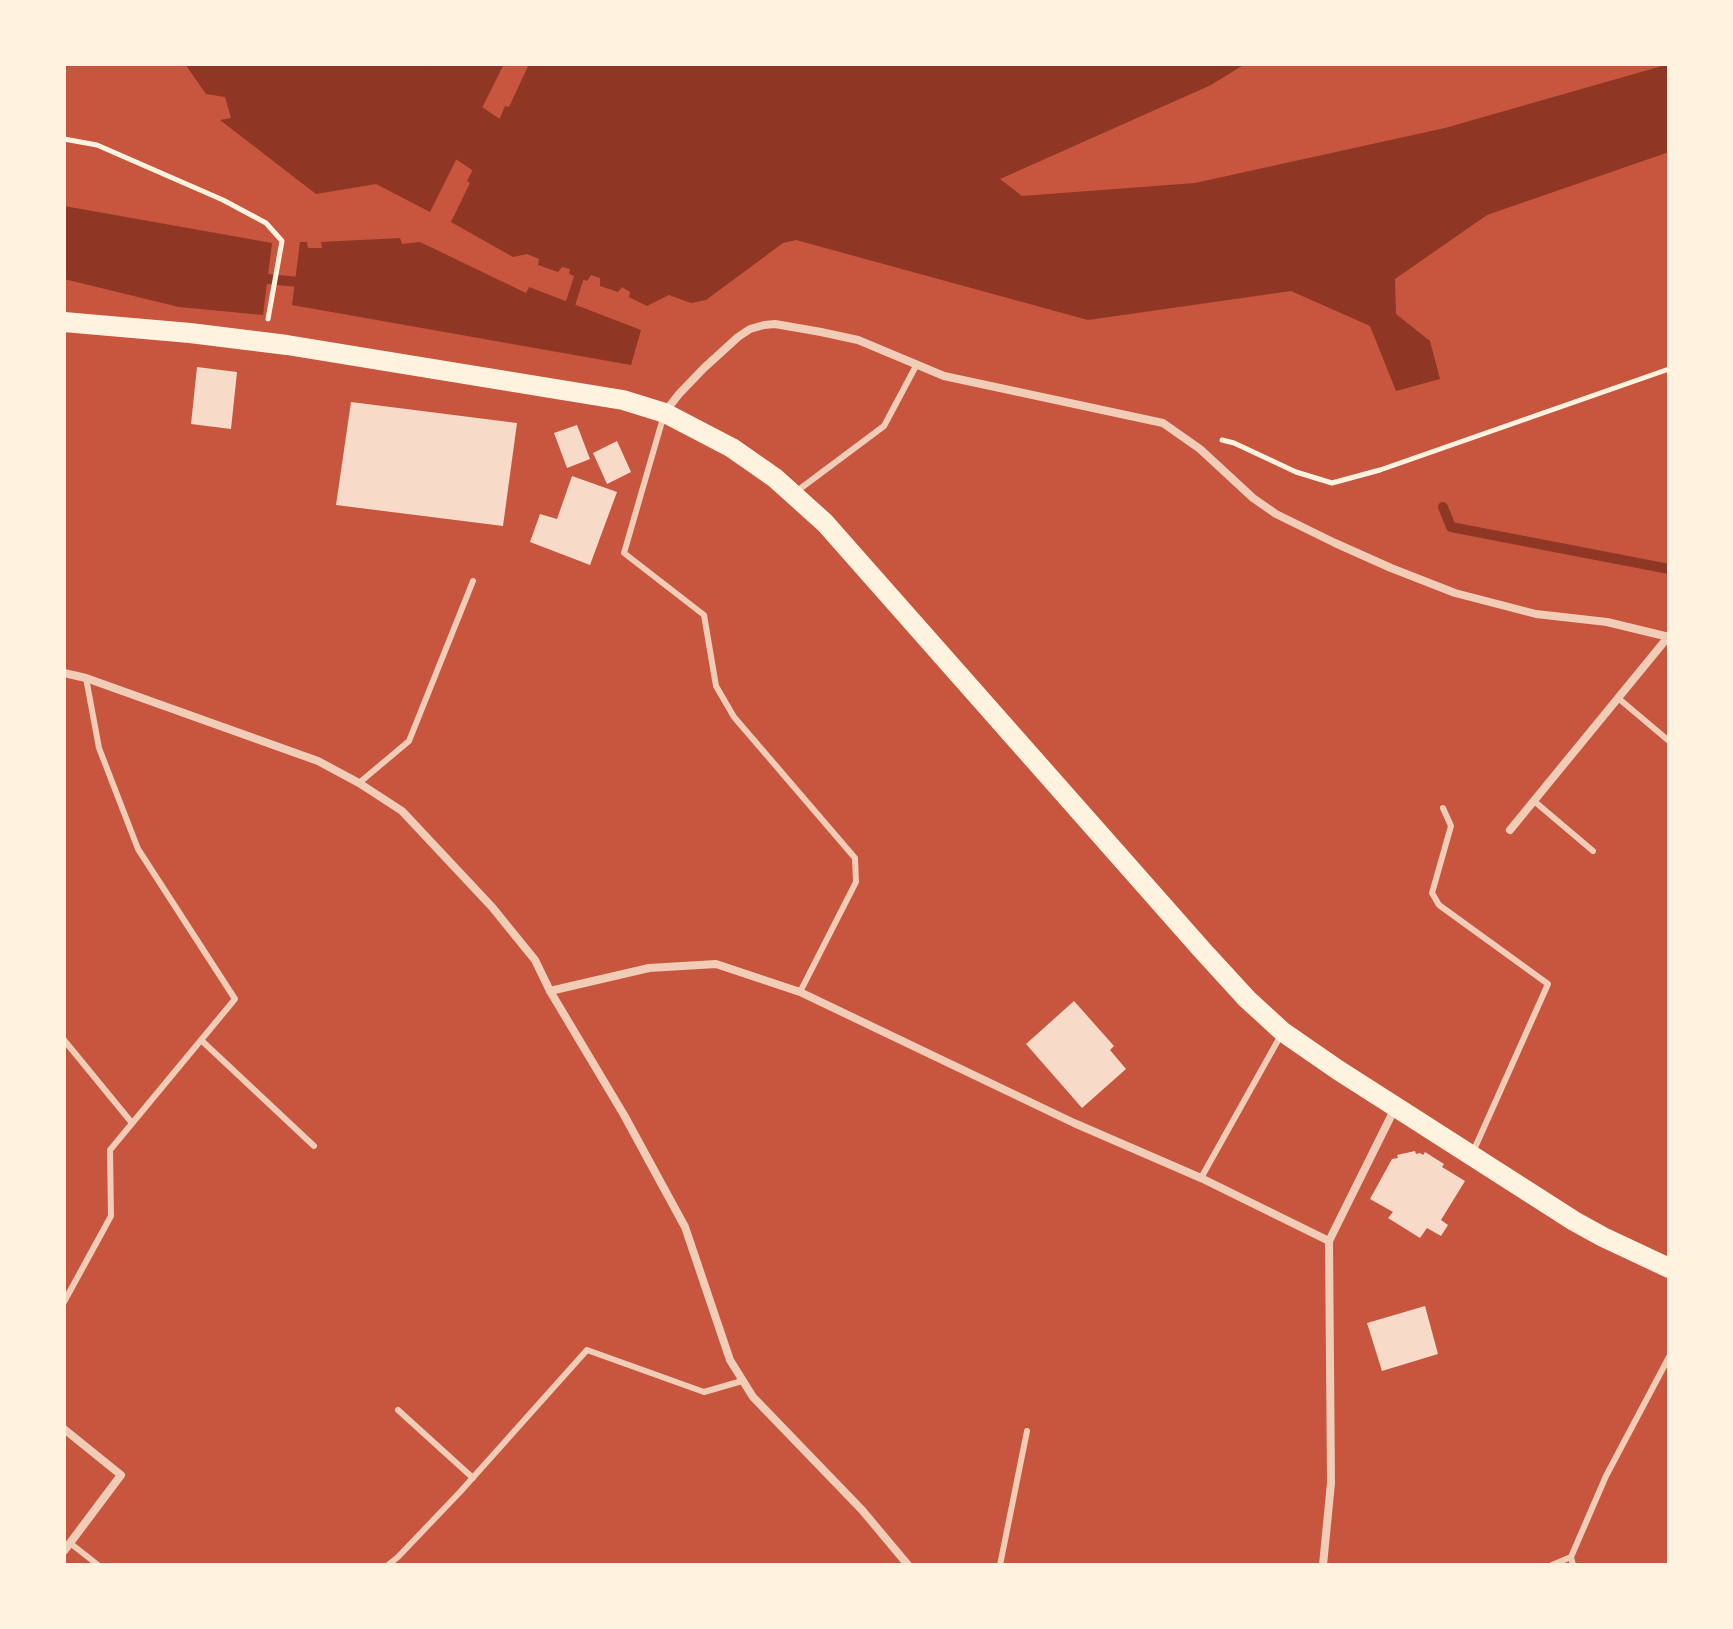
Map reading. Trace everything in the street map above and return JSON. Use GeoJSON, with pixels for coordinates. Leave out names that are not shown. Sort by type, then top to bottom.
{"type":"FeatureCollection","features":[{"type":"Feature","properties":{"kind":"main road"},"geometry":{"type":"LineString","coordinates":[[64,322],[287,345],[623,400],[665,413],[732,448],[794,494],[848,548],[1221,971],[1283,1032],[1472,1156],[1603,1237],[1669,1268]]}},
{"type":"Feature","properties":{"kind":"street"},"geometry":{"type":"LineString","coordinates":[[665,413],[679,394],[750,329],[775,324],[858,340],[944,376],[1163,423],[1200,449],[1253,498],[1276,514],[1391,568],[1455,593],[1536,614],[1607,622],[1669,637],[1510,830]]}},
{"type":"Feature","properties":{"kind":"street"},"geometry":{"type":"LineString","coordinates":[[64,673],[86,678],[318,761],[402,811],[492,907],[535,960],[685,1227],[730,1360],[742,1381],[753,1397],[862,1510],[908,1565]]}},
{"type":"Feature","properties":{"kind":"street"},"geometry":{"type":"LineString","coordinates":[[550,991],[649,968],[716,964],[800,992],[1074,1123],[1201,1178],[1329,1241]]}},
{"type":"Feature","properties":{"kind":"street"},"geometry":{"type":"LineString","coordinates":[[1323,1565],[1331,1483],[1329,1241],[1396,1107]]}},
{"type":"Feature","properties":{"kind":"street"},"geometry":{"type":"LineString","coordinates":[[64,1429],[121,1475],[64,1551]]}},
{"type":"Feature","properties":{"kind":"lane"},"geometry":{"type":"LineString","coordinates":[[794,494],[884,426],[917,364]]}},
{"type":"Feature","properties":{"kind":"lane"},"geometry":{"type":"LineString","coordinates":[[665,413],[624,553],[704,615],[716,686],[734,717],[855,858],[856,882],[800,992]]}},
{"type":"Feature","properties":{"kind":"lane"},"geometry":{"type":"LineString","coordinates":[[359,783],[409,741],[473,581]]}},
{"type":"Feature","properties":{"kind":"lane"},"geometry":{"type":"LineString","coordinates":[[64,1302],[111,1216],[110,1150],[235,999],[138,849],[99,748],[86,678]]}},
{"type":"Feature","properties":{"kind":"lane"},"geometry":{"type":"LineString","coordinates":[[1618,698],[1669,741]]}},
{"type":"Feature","properties":{"kind":"lane"},"geometry":{"type":"LineString","coordinates":[[1534,801],[1593,851]]}},
{"type":"Feature","properties":{"kind":"lane"},"geometry":{"type":"LineString","coordinates":[[1443,808],[1451,826],[1432,893],[1439,905],[1548,984],[1472,1156]]}},
{"type":"Feature","properties":{"kind":"lane"},"geometry":{"type":"LineString","coordinates":[[1201,1178],[1283,1032]]}},
{"type":"Feature","properties":{"kind":"lane"},"geometry":{"type":"LineString","coordinates":[[64,1040],[132,1123]]}},
{"type":"Feature","properties":{"kind":"lane"},"geometry":{"type":"LineString","coordinates":[[201,1040],[314,1146]]}},
{"type":"Feature","properties":{"kind":"lane"},"geometry":{"type":"LineString","coordinates":[[388,1565],[473,1478],[587,1350],[704,1392],[742,1381]]}},
{"type":"Feature","properties":{"kind":"lane"},"geometry":{"type":"LineString","coordinates":[[1552,1565],[1572,1561],[1606,1476],[1669,1357]]}},
{"type":"Feature","properties":{"kind":"lane"},"geometry":{"type":"LineString","coordinates":[[398,1410],[473,1478]]}},
{"type":"Feature","properties":{"kind":"lane"},"geometry":{"type":"LineString","coordinates":[[1000,1565],[1027,1431]]}},
{"type":"Feature","properties":{"kind":"lane"},"geometry":{"type":"LineString","coordinates":[[70,1543],[98,1565]]}},
{"type":"Feature","properties":{"kind":"path"},"geometry":{"type":"LineString","coordinates":[[64,139],[97,145],[223,200],[266,223],[282,241],[269,319]]}},
{"type":"Feature","properties":{"kind":"path"},"geometry":{"type":"LineString","coordinates":[[1219,439],[1296,472],[1332,483],[1380,470],[1669,369]]}},
{"type":"Feature","properties":{"kind":"shaded area"},"geometry":{"type":"Polygon","coordinates":[[[185,64],[504,64],[430,212],[376,184],[316,194],[220,120],[231,118],[225,97],[206,94],[185,64]]]}},
{"type":"Feature","properties":{"kind":"shaded area"},"geometry":{"type":"Polygon","coordinates":[[[529,64],[1245,64],[1211,85],[1000,179],[1022,196],[1195,183],[1445,128],[1669,64],[1669,152],[1487,215],[1395,279],[1396,314],[1430,341],[1440,379],[1396,391],[1370,326],[1291,291],[1088,320],[796,240],[783,243],[706,300],[691,303],[669,295],[647,306],[629,297],[630,292],[622,287],[618,292],[600,286],[600,278],[591,275],[587,281],[569,274],[570,269],[562,267],[558,272],[538,265],[539,259],[527,254],[513,257],[451,222],[470,183],[467,181],[477,162],[481,163],[499,127],[497,125],[505,106],[509,107],[529,64]]]}},
{"type":"Feature","properties":{"kind":"shaded area"},"geometry":{"type":"Polygon","coordinates":[[[64,206],[272,243],[263,315],[179,307],[64,279],[64,206]]]}},
{"type":"Feature","properties":{"kind":"shaded area"},"geometry":{"type":"Polygon","coordinates":[[[400,238],[402,244],[420,242],[526,293],[529,287],[641,330],[631,365],[292,305],[300,242],[307,242],[308,248],[322,248],[321,242],[400,238]]]}},
{"type":"Feature","properties":{"kind":"building"},"geometry":{"type":"Polygon","coordinates":[[[197,367],[237,372],[231,429],[191,424],[197,367]]]}},
{"type":"Feature","properties":{"kind":"building"},"geometry":{"type":"Polygon","coordinates":[[[351,402],[517,423],[503,526],[336,505],[351,402]]]}},
{"type":"Feature","properties":{"kind":"building"},"geometry":{"type":"Polygon","coordinates":[[[577,425],[590,459],[567,468],[554,433],[577,425]]]}},
{"type":"Feature","properties":{"kind":"building"},"geometry":{"type":"Polygon","coordinates":[[[617,441],[631,472],[607,484],[593,453],[617,441]]]}},
{"type":"Feature","properties":{"kind":"building"},"geometry":{"type":"Polygon","coordinates":[[[572,476],[617,492],[590,565],[530,542],[540,514],[557,519],[572,476]]]}},
{"type":"Feature","properties":{"kind":"building"},"geometry":{"type":"Polygon","coordinates":[[[1074,1001],[1114,1046],[1110,1050],[1126,1069],[1082,1108],[1026,1044],[1074,1001]]]}},
{"type":"Feature","properties":{"kind":"building"},"geometry":{"type":"Polygon","coordinates":[[[1415,1151],[1423,1155],[1425,1152],[1465,1181],[1441,1220],[1448,1225],[1441,1236],[1427,1228],[1420,1238],[1388,1218],[1393,1212],[1370,1199],[1392,1159],[1415,1151]]]}},
{"type":"Feature","properties":{"kind":"building"},"geometry":{"type":"Polygon","coordinates":[[[1425,1306],[1438,1354],[1382,1371],[1367,1323],[1425,1306]]]}},
{"type":"Feature","properties":{"kind":"waterway"},"geometry":{"type":"LineString","coordinates":[[366,64],[512,162],[562,157]]}},
{"type":"Feature","properties":{"kind":"waterway"},"geometry":{"type":"LineString","coordinates":[[567,314],[582,268]]}},
{"type":"Feature","properties":{"kind":"waterway"},"geometry":{"type":"LineString","coordinates":[[257,278],[309,283]]}},
{"type":"Feature","properties":{"kind":"waterway"},"geometry":{"type":"LineString","coordinates":[[1443,507],[1451,527],[1669,569]]}}]}
